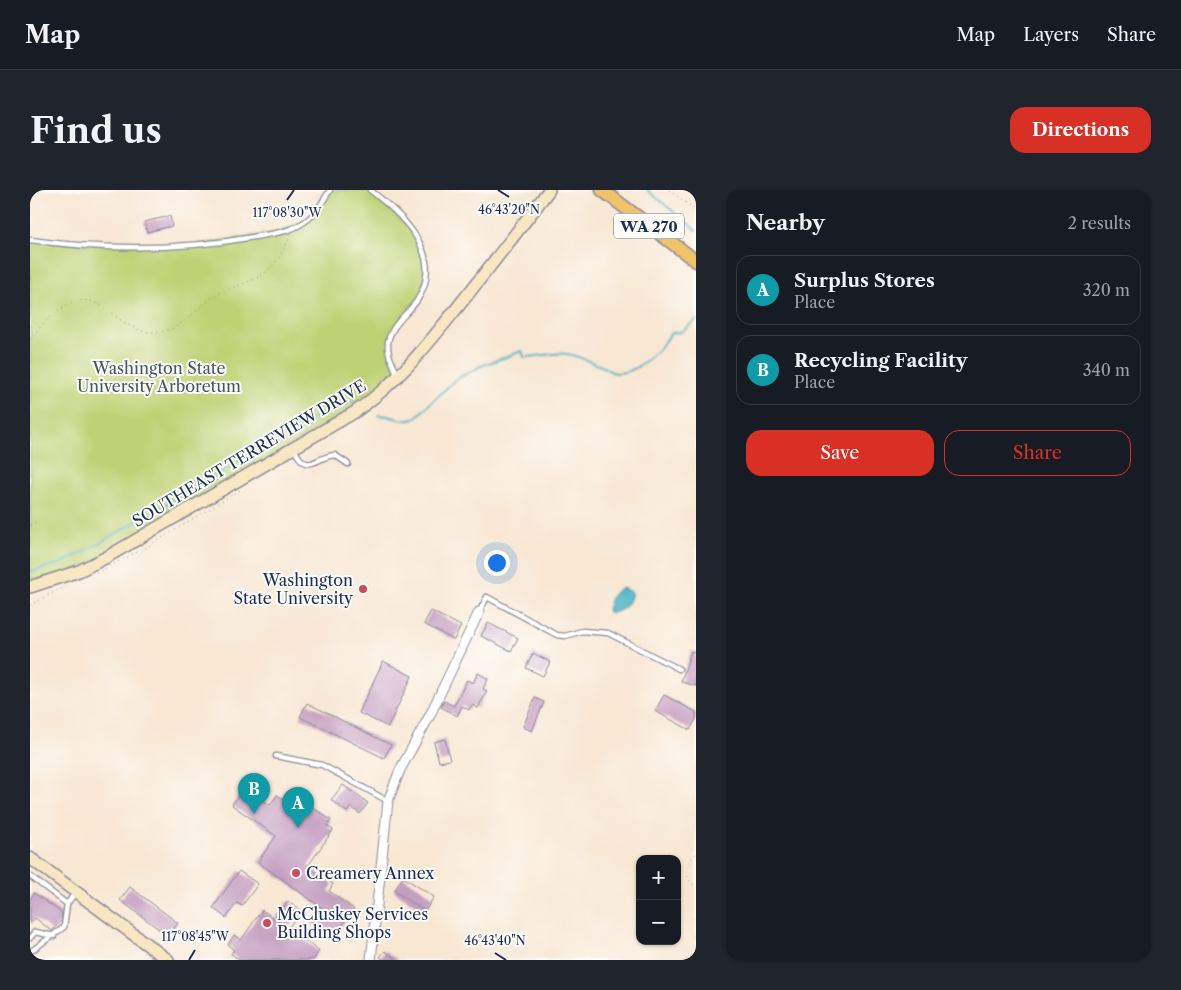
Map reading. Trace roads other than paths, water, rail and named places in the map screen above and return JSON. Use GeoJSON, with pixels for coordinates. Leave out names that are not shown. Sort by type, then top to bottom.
{"type":"FeatureCollection","features":[{"type":"Feature","properties":{"kind":"main road","name":"SOUTHEAST TERREVIEW DRIVE"},"geometry":{"type":"LineString","coordinates":[[30,587],[79,571],[107,557],[355,412],[399,377],[494,262],[549,190]]}},
{"type":"Feature","properties":{"kind":"main road","name":"WA 270"},"geometry":{"type":"LineString","coordinates":[[602,190],[696,261]]}},
{"type":"Feature","properties":{"kind":"main road"},"geometry":{"type":"LineString","coordinates":[[30,858],[168,960]]}},
{"type":"Feature","properties":{"kind":"street"},"geometry":{"type":"LineString","coordinates":[[371,960],[388,801],[400,770],[479,612]]}},
{"type":"Feature","properties":{"kind":"lane"},"geometry":{"type":"LineString","coordinates":[[30,240],[128,246],[192,245],[248,238],[295,228],[309,219],[330,190]]}},
{"type":"Feature","properties":{"kind":"lane"},"geometry":{"type":"LineString","coordinates":[[370,190],[399,214],[414,233],[424,253],[427,265],[427,279],[422,292],[390,336],[390,360],[399,377]]}},
{"type":"Feature","properties":{"kind":"lane"},"geometry":{"type":"LineString","coordinates":[[293,448],[298,458],[308,464],[335,455],[348,464]]}},
{"type":"Feature","properties":{"kind":"lane"},"geometry":{"type":"LineString","coordinates":[[479,612],[487,597],[557,635],[565,636],[582,631],[608,632],[679,669]]}},
{"type":"Feature","properties":{"kind":"lane"},"geometry":{"type":"LineString","coordinates":[[276,756],[322,765],[388,801]]}},
{"type":"Feature","properties":{"kind":"lane"},"geometry":{"type":"LineString","coordinates":[[30,876],[67,904]]}},
{"type":"Feature","properties":{"kind":"lane"},"geometry":{"type":"LineString","coordinates":[[30,952],[64,927],[67,904],[76,892]]}},
{"type":"Feature","properties":{"kind":"lane"},"geometry":{"type":"LineString","coordinates":[[30,938],[35,932],[54,936]]}},
{"type":"Feature","properties":{"kind":"water"},"geometry":{"type":"Polygon","coordinates":[[[623,588],[632,592],[630,601],[622,609],[610,613],[607,611],[611,596],[623,588]]]}},
{"type":"Feature","properties":{"kind":"waterway"},"geometry":{"type":"LineString","coordinates":[[647,190],[696,230]]}},
{"type":"Feature","properties":{"kind":"waterway"},"geometry":{"type":"LineString","coordinates":[[378,415],[405,420],[414,419],[455,380],[481,366],[522,351],[524,357],[567,354],[585,359],[612,372],[629,371],[638,367],[654,354],[671,333],[681,332],[696,320]]}},
{"type":"Feature","properties":{"kind":"waterway"},"geometry":{"type":"LineString","coordinates":[[30,572],[61,563],[89,549],[318,416],[355,400]]}},
{"type":"Feature","properties":{"kind":"place","name":"Washington State University"},"geometry":{"type":"Point","coordinates":[363,589]}},
{"type":"Feature","properties":{"kind":"place","name":"Recycling Facility"},"geometry":{"type":"Point","coordinates":[254,814]}},
{"type":"Feature","properties":{"kind":"place","name":"Surplus Stores"},"geometry":{"type":"Point","coordinates":[298,828]}},
{"type":"Feature","properties":{"kind":"place","name":"Creamery Annex"},"geometry":{"type":"Point","coordinates":[296,873]}},
{"type":"Feature","properties":{"kind":"place","name":"McCluskey Services Building Shops"},"geometry":{"type":"Point","coordinates":[267,923]}},
{"type":"Feature","properties":{"kind":"park label","name":"Washington State University Arboretum"},"geometry":{"type":"Point","coordinates":[159,377]}}]}
